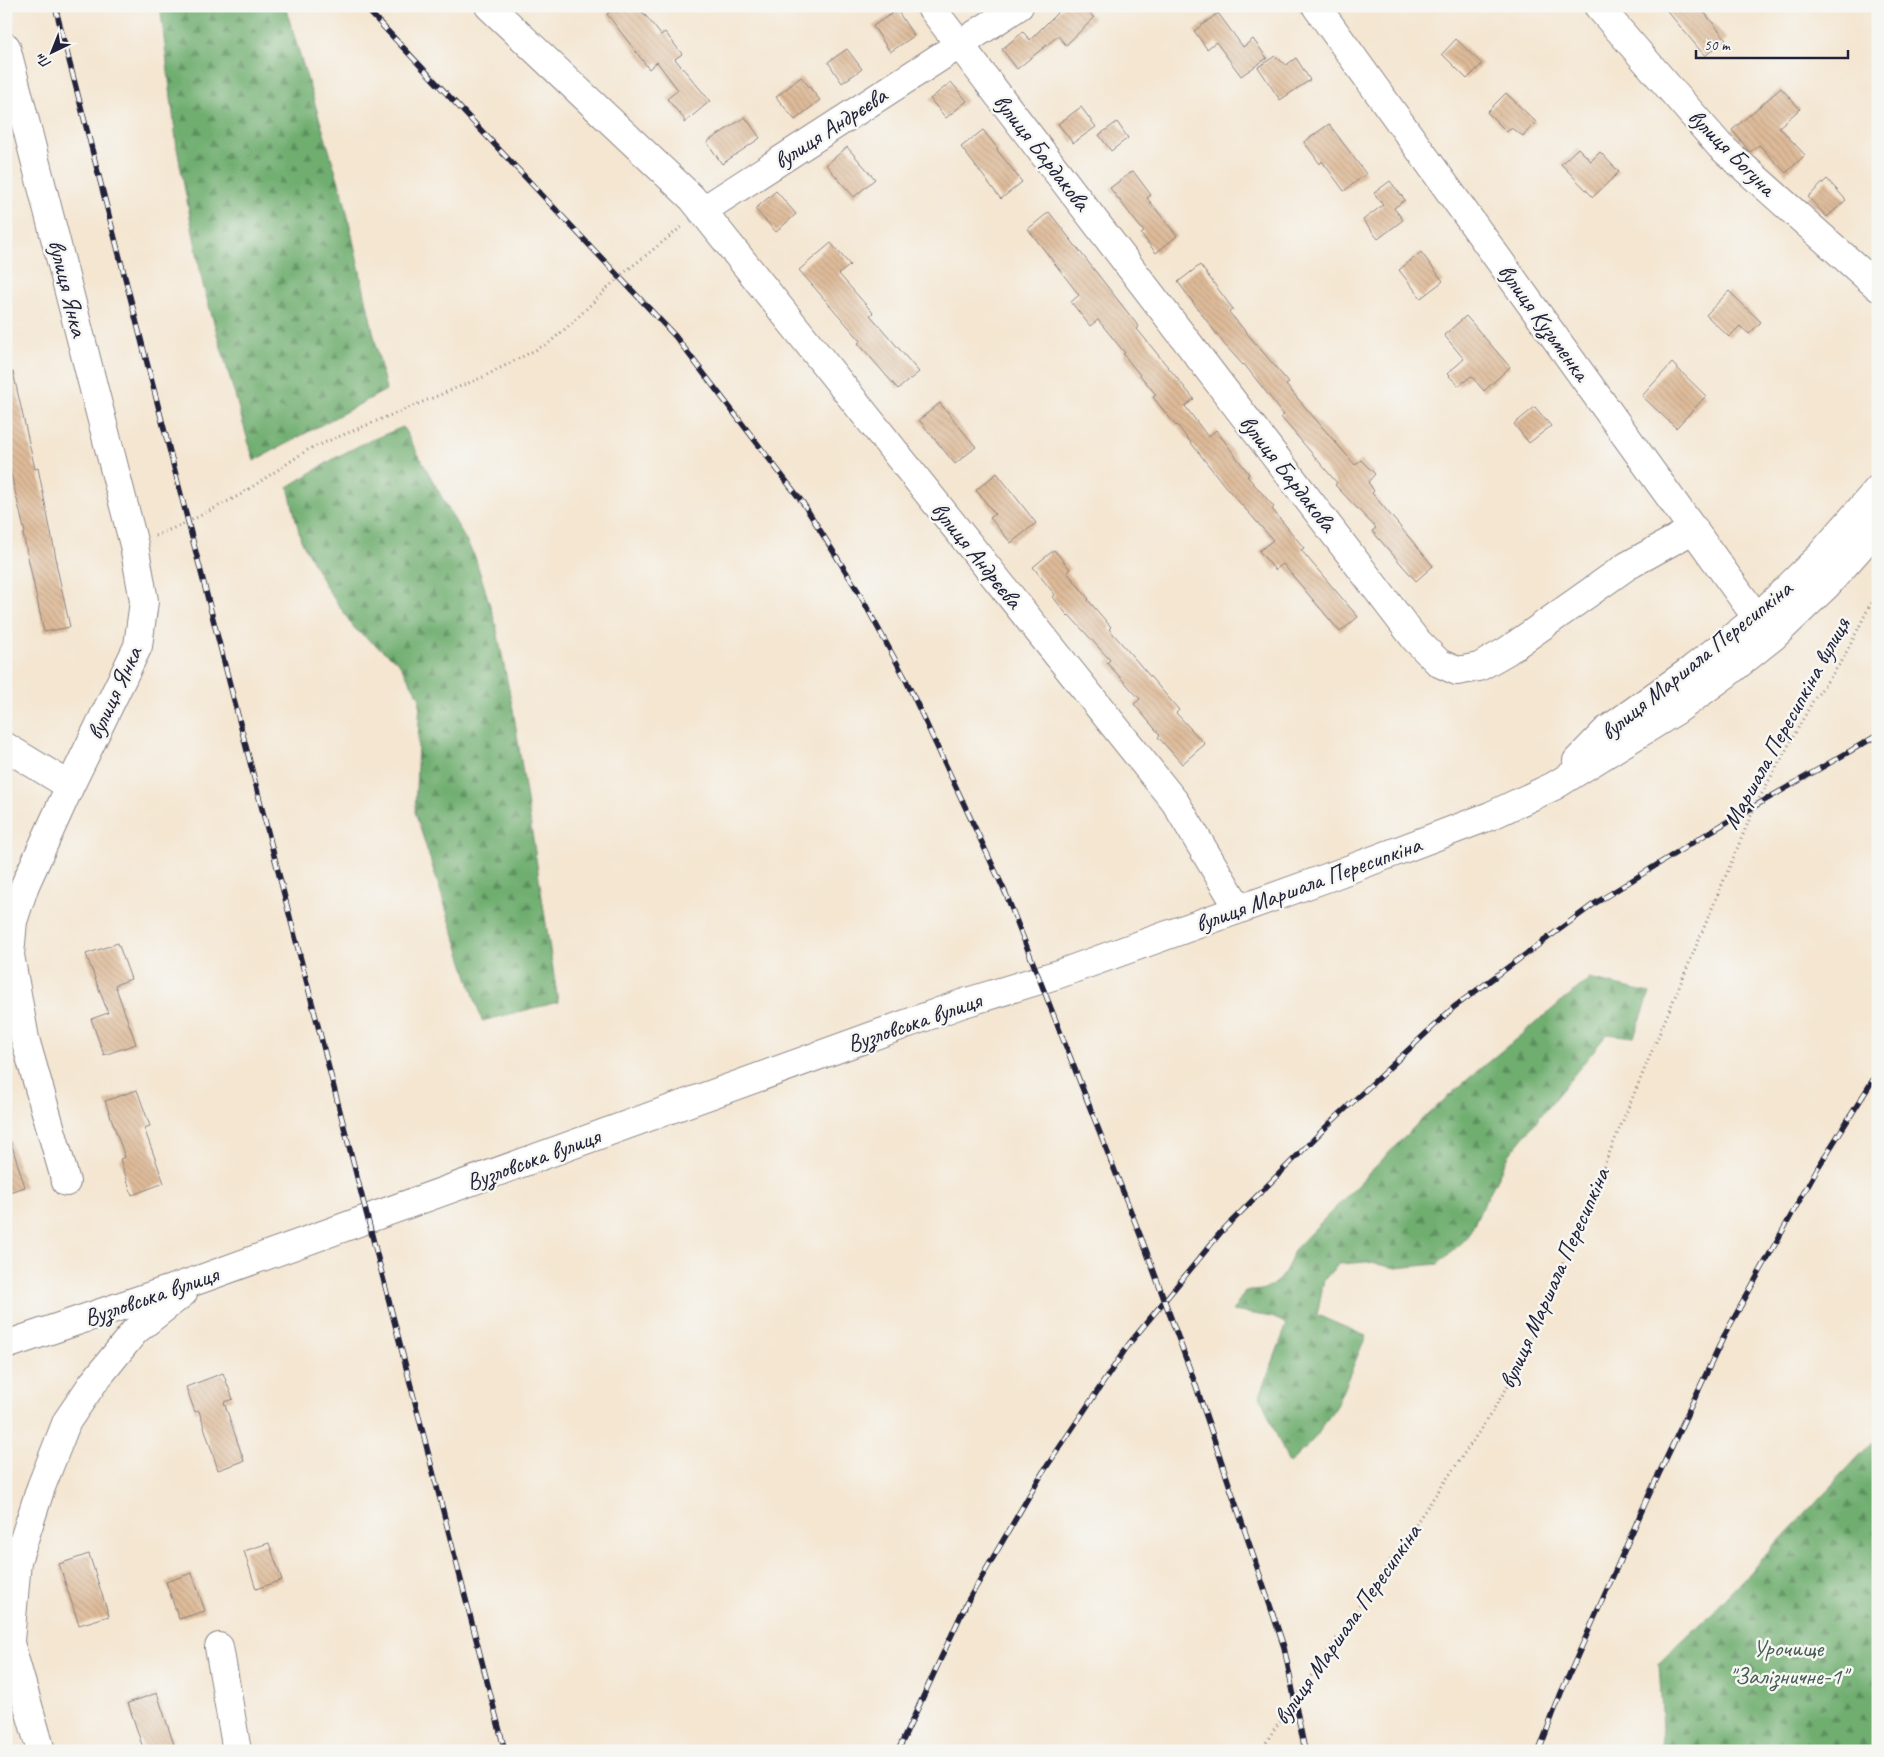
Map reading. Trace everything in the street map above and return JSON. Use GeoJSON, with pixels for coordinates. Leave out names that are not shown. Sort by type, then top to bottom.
{"type":"FeatureCollection","features":[{"type":"Feature","properties":{"kind":"street","name":"вулиця Андрєєва"},"geometry":{"type":"LineString","coordinates":[[489,6],[692,198],[1176,802],[1240,910]]}},
{"type":"Feature","properties":{"kind":"street","name":"вулиця Бардакова"},"geometry":{"type":"LineString","coordinates":[[930,6],[1409,631],[1439,663],[1457,671],[1479,668],[1507,651],[1627,566],[1694,530]]}},
{"type":"Feature","properties":{"kind":"street"},"geometry":{"type":"LineString","coordinates":[[960,45],[1020,6]]}},
{"type":"Feature","properties":{"kind":"street","name":"вулиця Кузьменка"},"geometry":{"type":"LineString","coordinates":[[1316,6],[1765,627]]}},
{"type":"Feature","properties":{"kind":"street","name":"вулиця Богуна"},"geometry":{"type":"LineString","coordinates":[[1598,6],[1720,146],[1878,288]]}},
{"type":"Feature","properties":{"kind":"street","name":"вулиця Андрєєва"},"geometry":{"type":"LineString","coordinates":[[702,211],[960,45]]}},
{"type":"Feature","properties":{"kind":"street","name":"вулиця Янка"},"geometry":{"type":"LineString","coordinates":[[6,48],[134,545],[144,600],[138,646],[70,786],[25,885],[12,921],[10,955],[25,1039],[66,1182]]}},
{"type":"Feature","properties":{"kind":"street","name":"вулиця Маршала Пересипкіна"},"geometry":{"type":"LineString","coordinates":[[1059,974],[1407,848],[1490,816],[1554,786],[1677,710],[1765,627],[1816,560],[1878,489]]}},
{"type":"Feature","properties":{"kind":"street","name":"вулиця Маршала Пересипкіна"},"geometry":{"type":"LineString","coordinates":[[1765,627],[1826,586],[1875,532]]}},
{"type":"Feature","properties":{"kind":"street"},"geometry":{"type":"LineString","coordinates":[[6,748],[70,786]]}},
{"type":"Feature","properties":{"kind":"street","name":"Вузловська вулиця"},"geometry":{"type":"LineString","coordinates":[[6,1346],[202,1279],[961,1004],[1059,974]]}},
{"type":"Feature","properties":{"kind":"street"},"geometry":{"type":"LineString","coordinates":[[41,1751],[8,1635],[17,1561],[41,1487],[68,1420],[93,1383],[134,1331],[202,1279]]}},
{"type":"Feature","properties":{"kind":"street"},"geometry":{"type":"LineString","coordinates":[[219,1647],[237,1751]]}},
{"type":"Feature","properties":{"kind":"path"},"geometry":{"type":"LineString","coordinates":[[134,545],[188,522],[240,495],[309,449],[483,377],[549,343],[620,276],[702,211]]}},
{"type":"Feature","properties":{"kind":"path","name":"Маршала Пересипкіна вулиця"},"geometry":{"type":"LineString","coordinates":[[1714,902],[1755,806],[1813,701],[1842,661],[1878,589]]}},
{"type":"Feature","properties":{"kind":"path","name":"вулиця Маршала Пересипкіна"},"geometry":{"type":"LineString","coordinates":[[1261,1751],[1482,1429],[1514,1374],[1531,1340],[1714,902]]}},
{"type":"Feature","properties":{"kind":"green space"},"geometry":{"type":"Polygon","coordinates":[[[164,6],[285,6],[344,199],[386,390],[254,461],[203,285],[177,148],[161,12],[164,6]]]}},
{"type":"Feature","properties":{"kind":"green space"},"geometry":{"type":"Polygon","coordinates":[[[403,427],[475,557],[496,625],[514,715],[558,1002],[482,1021],[415,812],[420,698],[399,663],[355,629],[326,587],[301,540],[288,487],[335,458],[364,443],[403,427]]]}},
{"type":"Feature","properties":{"kind":"green space"},"geometry":{"type":"Polygon","coordinates":[[[1589,979],[1650,993],[1634,1037],[1607,1034],[1509,1155],[1466,1239],[1438,1264],[1396,1268],[1367,1262],[1338,1264],[1324,1280],[1317,1315],[1366,1336],[1337,1404],[1316,1437],[1289,1464],[1260,1396],[1287,1324],[1272,1317],[1233,1311],[1245,1291],[1262,1290],[1276,1283],[1287,1268],[1294,1250],[1419,1122],[1482,1067],[1589,979]]]}},
{"type":"Feature","properties":{"kind":"green space","name":"Урочище \"Залізничне-1\""},"geometry":{"type":"Polygon","coordinates":[[[1878,1436],[1878,1751],[1660,1751],[1663,1730],[1659,1663],[1714,1610],[1878,1436]]]}},
{"type":"Feature","properties":{"kind":"building"},"geometry":{"type":"Polygon","coordinates":[[[616,6],[638,6],[661,35],[665,32],[682,54],[675,59],[710,101],[684,123],[684,119],[667,99],[678,90],[657,62],[649,69],[607,14],[616,6]]]}},
{"type":"Feature","properties":{"kind":"building"},"geometry":{"type":"Polygon","coordinates":[[[1064,6],[1083,6],[1094,18],[1066,45],[1058,36],[1017,69],[1002,49],[1023,32],[1030,40],[1064,6]]]}},
{"type":"Feature","properties":{"kind":"building"},"geometry":{"type":"Polygon","coordinates":[[[1663,6],[1699,6],[1726,39],[1705,56],[1663,6]]]}},
{"type":"Feature","properties":{"kind":"building"},"geometry":{"type":"Polygon","coordinates":[[[897,10],[914,36],[890,52],[873,26],[897,10]]]}},
{"type":"Feature","properties":{"kind":"building"},"geometry":{"type":"Polygon","coordinates":[[[1218,13],[1243,47],[1253,39],[1267,58],[1241,76],[1216,42],[1207,49],[1194,31],[1218,13]]]}},
{"type":"Feature","properties":{"kind":"building"},"geometry":{"type":"Polygon","coordinates":[[[1456,39],[1482,64],[1467,79],[1442,54],[1456,39]]]}},
{"type":"Feature","properties":{"kind":"building"},"geometry":{"type":"Polygon","coordinates":[[[847,49],[862,69],[842,83],[828,62],[847,49]]]}},
{"type":"Feature","properties":{"kind":"building"},"geometry":{"type":"Polygon","coordinates":[[[1275,56],[1286,65],[1296,58],[1310,80],[1280,100],[1258,67],[1275,56]]]}},
{"type":"Feature","properties":{"kind":"building"},"geometry":{"type":"Polygon","coordinates":[[[801,77],[820,100],[795,120],[776,97],[801,77]]]}},
{"type":"Feature","properties":{"kind":"building"},"geometry":{"type":"Polygon","coordinates":[[[951,82],[967,101],[946,118],[930,99],[951,82]]]}},
{"type":"Feature","properties":{"kind":"building"},"geometry":{"type":"Polygon","coordinates":[[[1781,88],[1800,109],[1779,127],[1805,155],[1786,173],[1759,145],[1750,152],[1732,130],[1781,88]]]}},
{"type":"Feature","properties":{"kind":"building"},"geometry":{"type":"Polygon","coordinates":[[[1506,93],[1536,122],[1523,136],[1511,128],[1507,132],[1487,112],[1506,93]]]}},
{"type":"Feature","properties":{"kind":"building"},"geometry":{"type":"Polygon","coordinates":[[[1081,107],[1096,127],[1073,143],[1058,124],[1081,107]]]}},
{"type":"Feature","properties":{"kind":"building"},"geometry":{"type":"Polygon","coordinates":[[[745,117],[760,138],[722,164],[707,142],[745,117]]]}},
{"type":"Feature","properties":{"kind":"building"},"geometry":{"type":"Polygon","coordinates":[[[1117,122],[1128,138],[1111,151],[1099,135],[1117,122]]]}},
{"type":"Feature","properties":{"kind":"building"},"geometry":{"type":"Polygon","coordinates":[[[1329,124],[1366,174],[1344,191],[1322,161],[1320,164],[1304,142],[1329,124]]]}},
{"type":"Feature","properties":{"kind":"building"},"geometry":{"type":"Polygon","coordinates":[[[983,130],[1022,182],[1001,199],[961,147],[983,130]]]}},
{"type":"Feature","properties":{"kind":"building"},"geometry":{"type":"Polygon","coordinates":[[[847,147],[875,179],[854,197],[826,165],[847,147]]]}},
{"type":"Feature","properties":{"kind":"building"},"geometry":{"type":"Polygon","coordinates":[[[1578,148],[1591,161],[1600,152],[1619,172],[1593,197],[1561,164],[1578,148]]]}},
{"type":"Feature","properties":{"kind":"building"},"geometry":{"type":"Polygon","coordinates":[[[1133,171],[1151,195],[1147,198],[1177,236],[1156,253],[1141,234],[1144,232],[1110,188],[1133,171]]]}},
{"type":"Feature","properties":{"kind":"building"},"geometry":{"type":"Polygon","coordinates":[[[1827,179],[1846,200],[1827,217],[1808,197],[1827,179]]]}},
{"type":"Feature","properties":{"kind":"building"},"geometry":{"type":"Polygon","coordinates":[[[1390,181],[1405,200],[1394,208],[1403,220],[1378,239],[1363,220],[1383,205],[1374,193],[1390,181]]]}},
{"type":"Feature","properties":{"kind":"building"},"geometry":{"type":"Polygon","coordinates":[[[776,191],[796,214],[776,232],[755,209],[776,191]]]}},
{"type":"Feature","properties":{"kind":"building"},"geometry":{"type":"Polygon","coordinates":[[[1049,212],[1139,327],[1137,329],[1194,399],[1185,406],[1208,437],[1216,430],[1249,474],[1247,476],[1274,507],[1272,509],[1304,548],[1301,550],[1358,617],[1340,632],[1283,564],[1275,570],[1259,551],[1273,540],[1224,485],[1176,426],[1153,397],[1156,395],[1098,320],[1090,326],[1071,302],[1079,295],[1028,229],[1049,212]]]}},
{"type":"Feature","properties":{"kind":"building"},"geometry":{"type":"Polygon","coordinates":[[[831,243],[850,265],[839,274],[873,313],[870,315],[919,372],[898,389],[858,343],[861,341],[799,270],[831,243]]]}},
{"type":"Feature","properties":{"kind":"building"},"geometry":{"type":"Polygon","coordinates":[[[1421,252],[1443,281],[1421,298],[1399,270],[1421,252]]]}},
{"type":"Feature","properties":{"kind":"building"},"geometry":{"type":"Polygon","coordinates":[[[1200,265],[1233,309],[1229,312],[1289,383],[1286,385],[1355,465],[1361,460],[1375,474],[1368,482],[1374,491],[1372,493],[1433,566],[1416,581],[1372,531],[1376,528],[1335,485],[1337,483],[1281,417],[1284,415],[1244,364],[1224,344],[1178,282],[1200,265]]]}},
{"type":"Feature","properties":{"kind":"building"},"geometry":{"type":"Polygon","coordinates":[[[1729,291],[1761,322],[1749,334],[1740,326],[1729,337],[1706,315],[1729,291]]]}},
{"type":"Feature","properties":{"kind":"building"},"geometry":{"type":"Polygon","coordinates":[[[1466,316],[1510,367],[1484,391],[1471,376],[1459,386],[1447,374],[1464,359],[1444,335],[1466,316]]]}},
{"type":"Feature","properties":{"kind":"building"},"geometry":{"type":"Polygon","coordinates":[[[1672,363],[1706,396],[1676,428],[1642,396],[1672,363]]]}},
{"type":"Feature","properties":{"kind":"building"},"geometry":{"type":"Polygon","coordinates":[[[6,372],[13,372],[35,469],[38,468],[70,627],[44,632],[23,534],[25,533],[6,453],[6,372]]]}},
{"type":"Feature","properties":{"kind":"building"},"geometry":{"type":"Polygon","coordinates":[[[940,403],[976,447],[955,464],[919,420],[940,403]]]}},
{"type":"Feature","properties":{"kind":"building"},"geometry":{"type":"Polygon","coordinates":[[[1535,407],[1551,426],[1529,443],[1514,424],[1535,407]]]}},
{"type":"Feature","properties":{"kind":"building"},"geometry":{"type":"Polygon","coordinates":[[[997,473],[1036,523],[1011,543],[990,518],[995,514],[976,490],[997,473]]]}},
{"type":"Feature","properties":{"kind":"building"},"geometry":{"type":"Polygon","coordinates":[[[1054,550],[1070,569],[1067,572],[1111,627],[1109,629],[1179,710],[1176,713],[1205,744],[1182,764],[1158,737],[1160,735],[1134,704],[1140,699],[1107,663],[1110,660],[1068,616],[1053,597],[1055,595],[1033,567],[1054,550]]]}},
{"type":"Feature","properties":{"kind":"building"},"geometry":{"type":"Polygon","coordinates":[[[118,943],[131,979],[115,985],[136,1044],[104,1055],[91,1019],[108,1013],[86,954],[118,943]]]}},
{"type":"Feature","properties":{"kind":"building"},"geometry":{"type":"Polygon","coordinates":[[[137,1090],[150,1126],[144,1128],[164,1183],[132,1195],[120,1159],[125,1157],[105,1101],[137,1090]]]}},
{"type":"Feature","properties":{"kind":"building"},"geometry":{"type":"Polygon","coordinates":[[[10,1140],[25,1187],[6,1193],[6,1141],[10,1140]]]}},
{"type":"Feature","properties":{"kind":"building"},"geometry":{"type":"Polygon","coordinates":[[[223,1373],[233,1399],[224,1402],[244,1461],[218,1470],[199,1411],[195,1412],[186,1387],[223,1373]]]}},
{"type":"Feature","properties":{"kind":"building"},"geometry":{"type":"Polygon","coordinates":[[[269,1543],[282,1580],[256,1589],[244,1551],[269,1543]]]}},
{"type":"Feature","properties":{"kind":"building"},"geometry":{"type":"Polygon","coordinates":[[[89,1554],[109,1616],[79,1625],[59,1564],[89,1554]]]}},
{"type":"Feature","properties":{"kind":"building"},"geometry":{"type":"Polygon","coordinates":[[[192,1573],[205,1611],[179,1619],[166,1582],[192,1573]]]}},
{"type":"Feature","properties":{"kind":"building"},"geometry":{"type":"Polygon","coordinates":[[[157,1693],[176,1751],[144,1751],[128,1703],[157,1693]]]}},
{"type":"Feature","properties":{"kind":"railway"},"geometry":{"type":"LineString","coordinates":[[55,6],[505,1751]]}},
{"type":"Feature","properties":{"kind":"railway"},"geometry":{"type":"LineString","coordinates":[[364,6],[675,336],[803,503],[858,591],[904,676],[1006,894],[1146,1250],[1196,1386],[1284,1647],[1305,1751]]}},
{"type":"Feature","properties":{"kind":"railway"},"geometry":{"type":"LineString","coordinates":[[898,1751],[966,1604],[1043,1472],[1129,1344],[1221,1232],[1327,1126],[1454,1007],[1594,904],[1708,833],[1878,735]]}},
{"type":"Feature","properties":{"kind":"railway"},"geometry":{"type":"LineString","coordinates":[[1539,1751],[1561,1693],[1648,1497],[1724,1336],[1817,1169],[1878,1072]]}}]}
